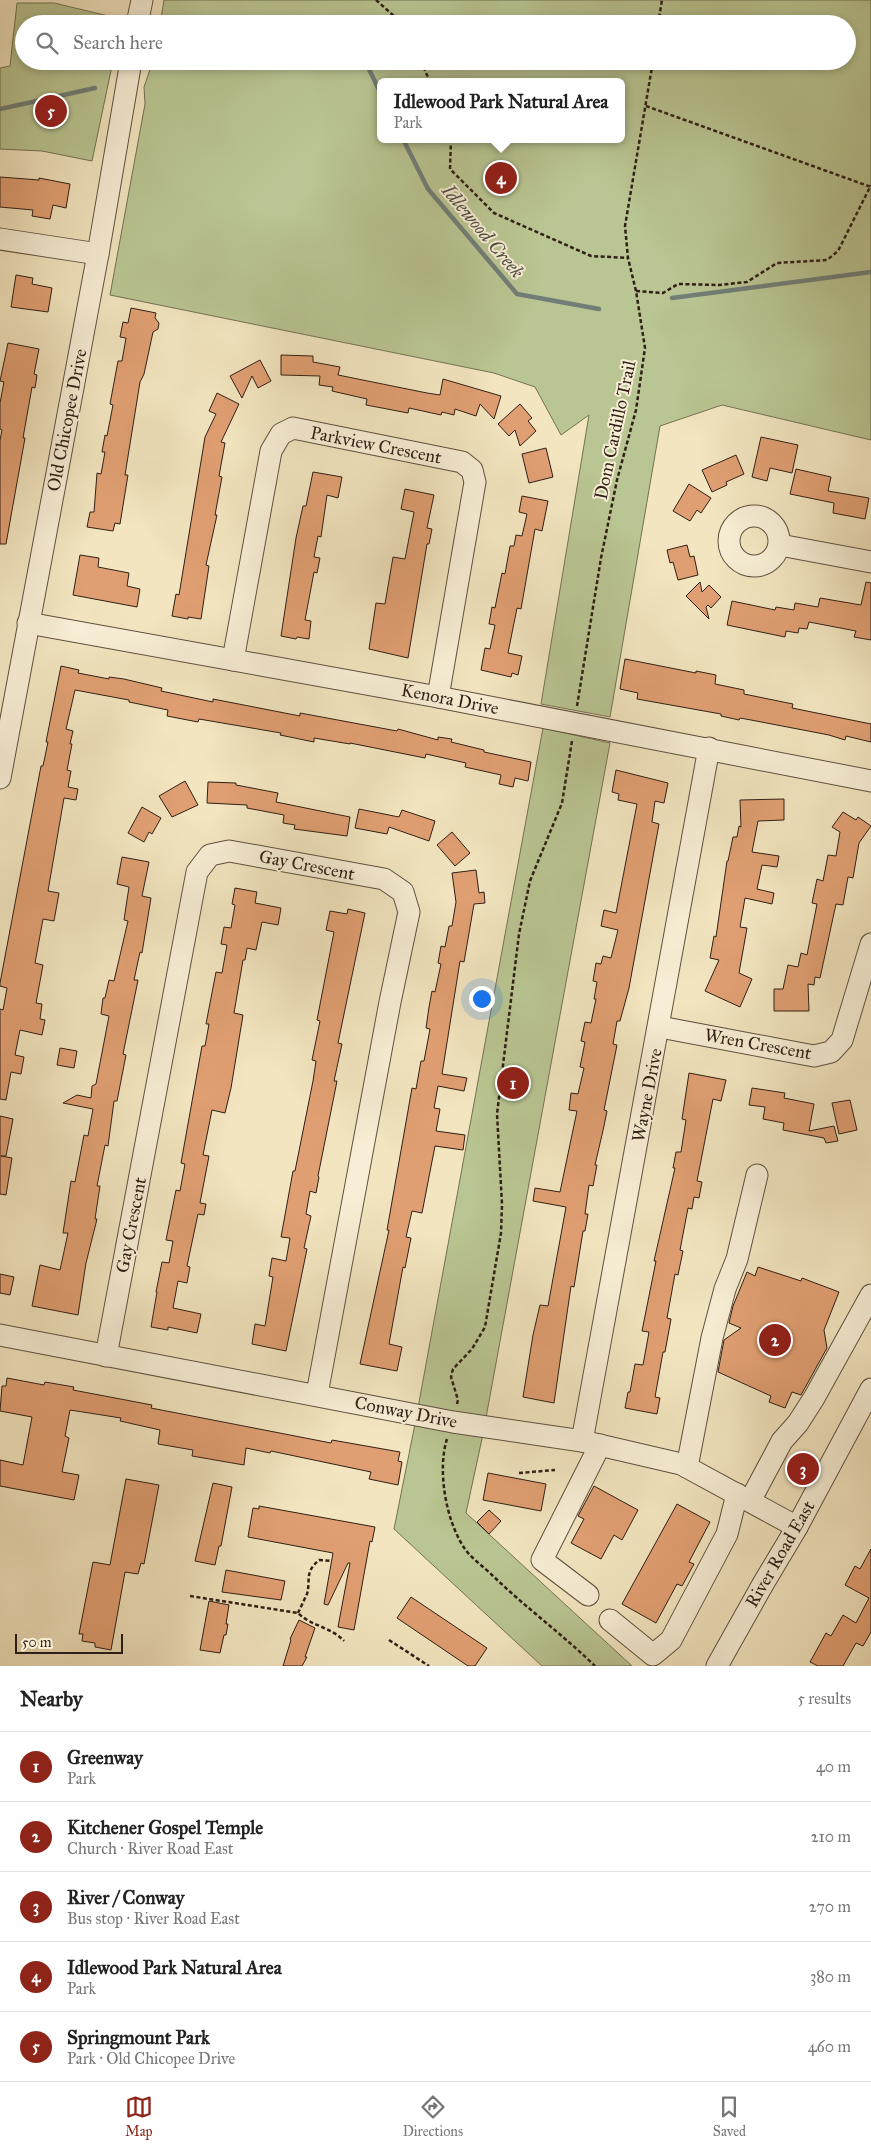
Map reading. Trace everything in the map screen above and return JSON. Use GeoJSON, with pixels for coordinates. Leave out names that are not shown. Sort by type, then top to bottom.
{"type":"FeatureCollection","features":[{"type":"Feature","properties":{"kind":"street"},"geometry":{"type":"LineString","coordinates":[[139,15],[142,0]]}},
{"type":"Feature","properties":{"kind":"street","name":"Old Chicopee Drive"},"geometry":{"type":"LineString","coordinates":[[0,778],[98,254],[129,70]]}},
{"type":"Feature","properties":{"kind":"street"},"geometry":{"type":"LineString","coordinates":[[0,239],[98,254]]}},
{"type":"Feature","properties":{"kind":"street","name":"Parkview Crescent"},"geometry":{"type":"LineString","coordinates":[[233,660],[271,451],[281,434],[293,428],[462,462],[472,470],[475,482],[438,697]]}},
{"type":"Feature","properties":{"kind":"street"},"geometry":{"type":"LineString","coordinates":[[780,545],[871,562]]}},
{"type":"Feature","properties":{"kind":"street","name":"Kenora Drive"},"geometry":{"type":"LineString","coordinates":[[28,623],[438,697],[709,748],[871,781]]}},
{"type":"Feature","properties":{"kind":"street","name":"Wayne Drive"},"geometry":{"type":"LineString","coordinates":[[588,1595],[542,1560],[591,1443],[594,1369],[660,1027],[709,748]]}},
{"type":"Feature","properties":{"kind":"street","name":"Gay Crescent"},"geometry":{"type":"LineString","coordinates":[[106,1356],[197,872],[210,855],[229,850],[384,879],[403,892],[409,912],[390,1002],[317,1394]]}},
{"type":"Feature","properties":{"kind":"street","name":"Wren Crescent"},"geometry":{"type":"LineString","coordinates":[[660,1027],[814,1056],[831,1052],[842,1040],[871,944]]}},
{"type":"Feature","properties":{"kind":"street"},"geometry":{"type":"LineString","coordinates":[[687,1467],[712,1338],[725,1289],[737,1259],[757,1175]]}},
{"type":"Feature","properties":{"kind":"street"},"geometry":{"type":"LineString","coordinates":[[610,1620],[653,1655],[671,1640],[744,1498],[782,1441],[798,1423],[814,1398],[871,1295]]}},
{"type":"Feature","properties":{"kind":"street","name":"Conway Drive"},"geometry":{"type":"LineString","coordinates":[[0,1335],[317,1394],[452,1422],[591,1443],[687,1467],[797,1528]]}},
{"type":"Feature","properties":{"kind":"street","name":"River Road East"},"geometry":{"type":"LineString","coordinates":[[717,1666],[762,1584],[797,1528],[871,1389]]}},
{"type":"Feature","properties":{"kind":"path"},"geometry":{"type":"LineString","coordinates":[[376,0],[393,15]]}},
{"type":"Feature","properties":{"kind":"path"},"geometry":{"type":"LineString","coordinates":[[660,15],[662,0]]}},
{"type":"Feature","properties":{"kind":"path","name":"Dom Cardillo Trail"},"geometry":{"type":"LineString","coordinates":[[577,708],[601,558],[617,480],[636,410],[645,348],[636,291],[628,258],[625,226],[652,70]]}},
{"type":"Feature","properties":{"kind":"path"},"geometry":{"type":"LineString","coordinates":[[636,291],[663,293],[678,284],[719,285],[747,282],[777,263],[827,260],[838,251],[871,186],[646,106]]}},
{"type":"Feature","properties":{"kind":"path"},"geometry":{"type":"LineString","coordinates":[[450,143],[450,169],[494,212],[591,256],[628,258]]}},
{"type":"Feature","properties":{"kind":"path"},"geometry":{"type":"LineString","coordinates":[[455,1412],[458,1400],[451,1377],[453,1368],[472,1349],[485,1327],[501,1233],[502,1204],[497,1114],[519,934],[530,881],[562,803],[573,734]]}},
{"type":"Feature","properties":{"kind":"path"},"geometry":{"type":"LineString","coordinates":[[448,1438],[444,1450],[445,1491],[450,1518],[465,1549],[595,1666]]}},
{"type":"Feature","properties":{"kind":"path"},"geometry":{"type":"LineString","coordinates":[[519,1473],[555,1470]]}},
{"type":"Feature","properties":{"kind":"path"},"geometry":{"type":"LineString","coordinates":[[298,1613],[307,1592],[308,1575],[312,1566],[318,1560],[331,1560]]}},
{"type":"Feature","properties":{"kind":"path"},"geometry":{"type":"LineString","coordinates":[[190,1596],[298,1613],[305,1621],[336,1632],[344,1641]]}},
{"type":"Feature","properties":{"kind":"path"},"geometry":{"type":"LineString","coordinates":[[389,1640],[429,1666]]}},
{"type":"Feature","properties":{"kind":"green space"},"geometry":{"type":"Polygon","coordinates":[[[164,0],[871,0],[871,440],[722,405],[660,426],[610,717],[541,704],[589,415],[561,435],[535,387],[494,373],[110,295],[145,104],[144,87],[150,70],[856,70],[856,15],[162,15],[164,0]]]}},
{"type":"Feature","properties":{"kind":"green space"},"geometry":{"type":"Polygon","coordinates":[[[17,3],[54,3],[104,15],[16,15],[17,3]]]}},
{"type":"Feature","properties":{"kind":"green space"},"geometry":{"type":"Polygon","coordinates":[[[15,21],[15,70],[111,70],[92,161],[42,151],[0,149],[0,68],[10,66],[15,21]]]}},
{"type":"Feature","properties":{"kind":"green space"},"geometry":{"type":"Polygon","coordinates":[[[543,728],[610,743],[483,1434],[466,1513],[632,1666],[542,1666],[394,1529],[543,728]]]}},
{"type":"Feature","properties":{"kind":"building"},"geometry":{"type":"Polygon","coordinates":[[[0,177],[39,180],[39,178],[70,184],[66,208],[53,205],[50,219],[32,216],[33,210],[0,207],[0,177]]]}},
{"type":"Feature","properties":{"kind":"building"},"geometry":{"type":"Polygon","coordinates":[[[16,275],[33,278],[32,284],[52,288],[48,312],[11,307],[16,275]]]}},
{"type":"Feature","properties":{"kind":"building"},"geometry":{"type":"Polygon","coordinates":[[[131,308],[156,313],[155,318],[159,323],[158,329],[153,332],[144,374],[140,382],[125,475],[128,475],[120,524],[115,523],[113,531],[87,527],[90,512],[94,512],[97,473],[101,474],[105,452],[102,452],[113,405],[110,404],[118,361],[122,361],[126,338],[120,337],[123,322],[128,323],[131,308]]]}},
{"type":"Feature","properties":{"kind":"building"},"geometry":{"type":"Polygon","coordinates":[[[8,343],[39,349],[34,374],[37,375],[35,388],[32,387],[6,544],[0,544],[0,440],[2,430],[0,429],[0,403],[4,382],[0,381],[8,343]]]}},
{"type":"Feature","properties":{"kind":"building"},"geometry":{"type":"Polygon","coordinates":[[[281,355],[313,356],[313,362],[340,367],[338,375],[427,393],[440,395],[443,379],[501,396],[494,419],[480,404],[476,416],[455,409],[454,415],[442,412],[441,415],[409,408],[408,413],[366,405],[367,399],[332,391],[333,387],[319,385],[320,376],[281,375],[281,355]]]}},
{"type":"Feature","properties":{"kind":"building"},"geometry":{"type":"Polygon","coordinates":[[[260,360],[271,381],[258,388],[252,376],[242,398],[230,376],[260,360]]]}},
{"type":"Feature","properties":{"kind":"building"},"geometry":{"type":"Polygon","coordinates":[[[217,393],[239,404],[221,442],[225,443],[219,476],[222,477],[215,515],[217,515],[206,565],[209,566],[201,619],[188,617],[188,619],[172,616],[176,594],[179,595],[205,437],[216,414],[209,411],[217,393]]]}},
{"type":"Feature","properties":{"kind":"building"},"geometry":{"type":"Polygon","coordinates":[[[520,404],[532,418],[528,421],[536,431],[520,446],[515,430],[509,436],[498,424],[520,404]]]}},
{"type":"Feature","properties":{"kind":"building"},"geometry":{"type":"Polygon","coordinates":[[[761,437],[798,445],[792,473],[770,468],[767,481],[752,477],[761,437]]]}},
{"type":"Feature","properties":{"kind":"building"},"geometry":{"type":"Polygon","coordinates":[[[546,448],[553,477],[529,483],[522,454],[546,448]]]}},
{"type":"Feature","properties":{"kind":"building"},"geometry":{"type":"Polygon","coordinates":[[[736,455],[744,474],[726,482],[727,485],[712,492],[702,470],[736,455]]]}},
{"type":"Feature","properties":{"kind":"building"},"geometry":{"type":"Polygon","coordinates":[[[796,469],[831,477],[828,491],[869,498],[865,519],[833,513],[834,503],[790,494],[796,469]]]}},
{"type":"Feature","properties":{"kind":"building"},"geometry":{"type":"Polygon","coordinates":[[[313,472],[342,477],[338,498],[327,495],[321,537],[318,536],[314,557],[320,558],[317,573],[314,572],[305,620],[311,621],[309,639],[297,637],[296,639],[281,636],[296,538],[303,506],[306,506],[313,472]]]}},
{"type":"Feature","properties":{"kind":"building"},"geometry":{"type":"Polygon","coordinates":[[[689,484],[711,498],[701,513],[697,510],[690,521],[673,511],[689,484]]]}},
{"type":"Feature","properties":{"kind":"building"},"geometry":{"type":"Polygon","coordinates":[[[405,489],[434,495],[427,528],[432,529],[429,544],[427,544],[408,658],[369,649],[376,603],[385,604],[393,557],[405,559],[414,512],[401,509],[405,489]]]}},
{"type":"Feature","properties":{"kind":"building"},"geometry":{"type":"Polygon","coordinates":[[[522,496],[548,501],[542,531],[535,529],[521,609],[517,608],[508,653],[522,656],[518,675],[512,673],[511,677],[481,670],[485,648],[490,649],[495,625],[489,624],[492,607],[495,608],[502,573],[505,574],[510,546],[514,546],[516,535],[522,536],[527,514],[519,512],[522,496]]]}},
{"type":"Feature","properties":{"kind":"building"},"geometry":{"type":"Polygon","coordinates":[[[687,545],[690,557],[694,556],[698,575],[678,580],[673,562],[670,563],[667,550],[687,545]]]}},
{"type":"Feature","properties":{"kind":"building"},"geometry":{"type":"Polygon","coordinates":[[[80,555],[99,558],[98,567],[129,573],[127,586],[140,589],[137,607],[73,595],[80,555]]]}},
{"type":"Feature","properties":{"kind":"building"},"geometry":{"type":"Polygon","coordinates":[[[700,582],[702,592],[709,585],[721,597],[711,608],[708,605],[706,607],[709,619],[686,596],[700,582]]]}},
{"type":"Feature","properties":{"kind":"building"},"geometry":{"type":"Polygon","coordinates":[[[866,582],[871,583],[871,640],[854,637],[856,631],[809,622],[807,629],[799,628],[798,633],[786,631],[785,637],[727,625],[732,601],[775,610],[776,607],[794,610],[795,603],[818,607],[820,598],[861,605],[866,582]]]}},
{"type":"Feature","properties":{"kind":"building"},"geometry":{"type":"Polygon","coordinates":[[[625,659],[716,675],[715,684],[744,690],[744,694],[793,704],[792,708],[871,724],[871,742],[846,736],[845,740],[829,735],[740,718],[739,720],[721,716],[721,714],[637,699],[638,693],[620,689],[625,659]]]}},
{"type":"Feature","properties":{"kind":"building"},"geometry":{"type":"Polygon","coordinates":[[[61,666],[79,670],[78,673],[109,679],[109,677],[124,679],[162,688],[161,691],[213,702],[213,699],[300,716],[300,713],[397,731],[398,729],[438,740],[438,737],[452,739],[451,742],[484,750],[484,752],[531,762],[528,781],[515,778],[513,787],[499,784],[501,775],[465,767],[466,763],[426,754],[425,758],[350,743],[314,738],[314,742],[280,735],[281,733],[199,719],[198,722],[167,716],[168,710],[129,702],[129,700],[75,690],[66,729],[73,731],[67,770],[71,771],[68,787],[78,789],[76,800],[64,798],[48,891],[59,893],[54,921],[43,919],[35,963],[43,965],[36,1003],[42,1004],[40,1019],[45,1020],[42,1035],[20,1030],[15,1055],[24,1057],[21,1074],[11,1072],[6,1100],[0,1099],[0,1009],[3,1010],[7,988],[0,986],[0,983],[41,766],[43,766],[48,742],[46,742],[61,666]]]}},
{"type":"Feature","properties":{"kind":"building"},"geometry":{"type":"Polygon","coordinates":[[[616,770],[668,783],[664,803],[655,801],[652,822],[659,824],[629,988],[620,1021],[617,1021],[613,1044],[617,1045],[604,1110],[607,1111],[595,1165],[597,1165],[593,1186],[589,1185],[585,1214],[588,1214],[585,1231],[583,1231],[574,1287],[571,1286],[554,1403],[523,1397],[540,1305],[548,1306],[566,1207],[533,1201],[535,1188],[560,1192],[577,1111],[569,1110],[571,1093],[578,1094],[584,1068],[580,1067],[585,1042],[581,1041],[585,1022],[591,1023],[596,999],[594,999],[597,982],[593,981],[596,963],[601,964],[603,956],[611,958],[618,930],[601,926],[604,910],[616,913],[637,804],[618,800],[619,794],[612,792],[616,770]]]}},
{"type":"Feature","properties":{"kind":"building"},"geometry":{"type":"Polygon","coordinates":[[[185,781],[198,805],[172,817],[159,796],[185,781]]]}},
{"type":"Feature","properties":{"kind":"building"},"geometry":{"type":"Polygon","coordinates":[[[208,782],[236,783],[236,785],[278,793],[276,802],[350,817],[347,836],[294,829],[295,825],[283,823],[284,815],[247,808],[247,805],[207,803],[208,782]]]}},
{"type":"Feature","properties":{"kind":"building"},"geometry":{"type":"Polygon","coordinates":[[[784,799],[784,820],[758,821],[752,852],[779,856],[777,867],[762,865],[757,889],[774,893],[772,904],[745,898],[740,927],[747,928],[739,973],[752,979],[740,1007],[705,991],[719,960],[710,958],[714,936],[716,937],[727,861],[733,837],[737,837],[739,826],[741,827],[740,800],[784,799]]]}},
{"type":"Feature","properties":{"kind":"building"},"geometry":{"type":"Polygon","coordinates":[[[142,807],[161,818],[152,834],[149,832],[144,842],[128,833],[142,807]]]}},
{"type":"Feature","properties":{"kind":"building"},"geometry":{"type":"Polygon","coordinates":[[[359,809],[399,817],[402,810],[435,821],[429,841],[389,827],[387,834],[355,828],[359,809]]]}},
{"type":"Feature","properties":{"kind":"building"},"geometry":{"type":"Polygon","coordinates":[[[843,812],[856,820],[858,817],[871,826],[859,843],[853,878],[848,877],[843,905],[836,904],[820,978],[815,977],[814,985],[808,984],[809,1011],[774,1011],[774,989],[783,989],[788,965],[798,967],[801,953],[807,955],[817,904],[812,903],[817,879],[823,881],[828,855],[836,856],[840,832],[832,827],[843,812]]]}},
{"type":"Feature","properties":{"kind":"building"},"geometry":{"type":"Polygon","coordinates":[[[452,832],[470,853],[455,866],[437,845],[452,832]]]}},
{"type":"Feature","properties":{"kind":"building"},"geometry":{"type":"Polygon","coordinates":[[[122,857],[149,862],[142,896],[151,898],[142,953],[140,952],[134,980],[138,980],[123,1054],[126,1055],[117,1101],[114,1101],[108,1146],[105,1145],[97,1186],[100,1186],[95,1219],[97,1219],[86,1263],[78,1315],[32,1306],[40,1265],[60,1270],[68,1233],[63,1233],[71,1181],[75,1182],[84,1135],[88,1136],[93,1109],[63,1103],[77,1095],[91,1098],[92,1086],[96,1084],[109,1016],[101,1014],[103,998],[105,998],[109,980],[114,981],[128,921],[124,920],[129,887],[117,884],[122,857]]]}},
{"type":"Feature","properties":{"kind":"building"},"geometry":{"type":"Polygon","coordinates":[[[476,870],[479,893],[484,892],[485,903],[474,904],[464,962],[460,961],[442,1074],[467,1078],[464,1091],[438,1086],[434,1108],[440,1109],[436,1131],[465,1135],[463,1150],[435,1146],[422,1213],[412,1211],[406,1237],[411,1238],[405,1268],[403,1267],[389,1344],[402,1347],[397,1371],[360,1364],[389,1230],[387,1230],[412,1088],[416,1089],[421,1061],[424,1061],[430,1029],[426,1028],[429,1007],[432,991],[435,992],[441,964],[438,963],[441,946],[445,947],[449,926],[452,926],[456,902],[452,873],[476,870]]]}},
{"type":"Feature","properties":{"kind":"building"},"geometry":{"type":"Polygon","coordinates":[[[235,888],[257,892],[255,903],[281,908],[278,925],[262,922],[256,950],[247,948],[245,960],[243,960],[234,1013],[243,1015],[231,1088],[225,1113],[212,1110],[203,1155],[209,1156],[200,1203],[206,1204],[204,1215],[198,1214],[187,1266],[190,1267],[187,1283],[178,1281],[173,1308],[201,1314],[197,1333],[168,1327],[168,1330],[151,1327],[156,1292],[162,1262],[169,1263],[173,1241],[166,1240],[176,1190],[180,1191],[185,1164],[181,1163],[202,1046],[205,1046],[209,1024],[206,1024],[216,972],[222,973],[227,945],[221,944],[224,927],[231,928],[235,905],[232,904],[235,888]]]}},
{"type":"Feature","properties":{"kind":"building"},"geometry":{"type":"Polygon","coordinates":[[[348,909],[365,913],[338,1043],[342,1044],[334,1081],[337,1081],[316,1193],[310,1191],[306,1214],[311,1216],[304,1248],[307,1249],[286,1351],[252,1344],[255,1324],[265,1326],[273,1277],[269,1276],[272,1258],[286,1261],[290,1238],[281,1237],[293,1171],[295,1171],[313,1081],[316,1061],[312,1060],[320,1021],[317,1020],[334,932],[326,930],[330,911],[347,914],[348,909]]]}},
{"type":"Feature","properties":{"kind":"building"},"geometry":{"type":"Polygon","coordinates":[[[60,1048],[77,1051],[74,1068],[57,1065],[60,1048]]]}},
{"type":"Feature","properties":{"kind":"building"},"geometry":{"type":"Polygon","coordinates":[[[689,1073],[726,1080],[721,1101],[713,1099],[697,1181],[702,1182],[699,1198],[694,1197],[692,1209],[688,1208],[680,1250],[683,1251],[678,1275],[675,1274],[667,1318],[671,1319],[655,1397],[660,1398],[657,1414],[625,1408],[635,1364],[643,1365],[649,1332],[642,1331],[656,1261],[654,1261],[675,1168],[673,1168],[676,1152],[681,1152],[686,1120],[682,1119],[689,1073]]]}},
{"type":"Feature","properties":{"kind":"building"},"geometry":{"type":"Polygon","coordinates":[[[752,1088],[785,1093],[784,1098],[814,1104],[809,1131],[834,1126],[838,1141],[826,1143],[824,1138],[783,1130],[784,1123],[763,1119],[765,1107],[749,1105],[752,1088]]]}},
{"type":"Feature","properties":{"kind":"building"},"geometry":{"type":"Polygon","coordinates":[[[850,1100],[857,1130],[839,1134],[832,1103],[850,1100]]]}},
{"type":"Feature","properties":{"kind":"building"},"geometry":{"type":"Polygon","coordinates":[[[0,1116],[13,1119],[6,1156],[1,1156],[12,1158],[6,1195],[0,1194],[0,1116]]]}},
{"type":"Feature","properties":{"kind":"building"},"geometry":{"type":"Polygon","coordinates":[[[758,1267],[801,1281],[802,1278],[839,1292],[824,1330],[827,1348],[801,1395],[792,1392],[785,1408],[769,1402],[771,1396],[718,1372],[724,1340],[741,1328],[729,1323],[733,1306],[747,1272],[755,1276],[758,1267]]]}},
{"type":"Feature","properties":{"kind":"building"},"geometry":{"type":"Polygon","coordinates":[[[0,1274],[14,1277],[10,1295],[0,1293],[0,1274]]]}},
{"type":"Feature","properties":{"kind":"building"},"geometry":{"type":"Polygon","coordinates":[[[7,1378],[44,1385],[45,1382],[74,1387],[73,1390],[152,1405],[151,1408],[331,1443],[332,1440],[400,1452],[398,1461],[402,1462],[398,1485],[369,1479],[371,1472],[271,1451],[270,1453],[246,1448],[244,1465],[192,1456],[193,1450],[158,1444],[160,1430],[120,1421],[121,1418],[70,1410],[65,1436],[69,1438],[62,1472],[79,1475],[74,1500],[0,1486],[0,1460],[23,1465],[32,1417],[0,1411],[2,1386],[6,1386],[7,1378]]]}},
{"type":"Feature","properties":{"kind":"building"},"geometry":{"type":"Polygon","coordinates":[[[488,1473],[546,1484],[541,1511],[483,1500],[488,1473]]]}},
{"type":"Feature","properties":{"kind":"building"},"geometry":{"type":"Polygon","coordinates":[[[126,1479],[159,1485],[144,1564],[141,1563],[138,1574],[125,1572],[111,1650],[95,1647],[95,1643],[82,1641],[83,1634],[79,1634],[93,1562],[110,1565],[126,1479]]]}},
{"type":"Feature","properties":{"kind":"building"},"geometry":{"type":"Polygon","coordinates":[[[213,1483],[232,1487],[221,1546],[219,1546],[215,1565],[195,1561],[213,1483]]]}},
{"type":"Feature","properties":{"kind":"building"},"geometry":{"type":"Polygon","coordinates":[[[594,1486],[638,1510],[622,1540],[614,1535],[601,1559],[571,1543],[584,1519],[578,1516],[594,1486]]]}},
{"type":"Feature","properties":{"kind":"building"},"geometry":{"type":"Polygon","coordinates":[[[677,1504],[710,1522],[689,1562],[694,1564],[682,1586],[677,1584],[656,1623],[622,1604],[677,1504]]]}},
{"type":"Feature","properties":{"kind":"building"},"geometry":{"type":"Polygon","coordinates":[[[259,1506],[375,1527],[372,1542],[370,1541],[354,1630],[338,1627],[350,1563],[348,1563],[328,1605],[324,1604],[333,1553],[248,1537],[253,1508],[259,1509],[259,1506]]]}},
{"type":"Feature","properties":{"kind":"building"},"geometry":{"type":"Polygon","coordinates":[[[489,1510],[501,1521],[489,1534],[477,1522],[489,1510]]]}},
{"type":"Feature","properties":{"kind":"building"},"geometry":{"type":"Polygon","coordinates":[[[871,1549],[871,1632],[863,1646],[856,1643],[843,1666],[818,1666],[810,1662],[826,1633],[831,1636],[843,1615],[856,1623],[869,1598],[845,1585],[855,1566],[860,1569],[871,1549]]]}},
{"type":"Feature","properties":{"kind":"building"},"geometry":{"type":"Polygon","coordinates":[[[226,1570],[285,1581],[281,1600],[222,1592],[226,1570]]]}},
{"type":"Feature","properties":{"kind":"building"},"geometry":{"type":"Polygon","coordinates":[[[411,1597],[487,1648],[475,1666],[468,1666],[397,1618],[411,1597]]]}},
{"type":"Feature","properties":{"kind":"building"},"geometry":{"type":"Polygon","coordinates":[[[209,1601],[229,1605],[226,1635],[224,1635],[220,1653],[200,1650],[209,1601]]]}},
{"type":"Feature","properties":{"kind":"building"},"geometry":{"type":"Polygon","coordinates":[[[299,1620],[315,1628],[305,1657],[307,1657],[302,1666],[283,1666],[290,1639],[299,1620]]]}},
{"type":"Feature","properties":{"kind":"waterway","name":"Idlewood Creek"},"geometry":{"type":"LineString","coordinates":[[369,70],[377,86]]}},
{"type":"Feature","properties":{"kind":"waterway","name":"Idlewood Creek"},"geometry":{"type":"LineString","coordinates":[[0,109],[95,88]]}},
{"type":"Feature","properties":{"kind":"waterway","name":"Idlewood Creek"},"geometry":{"type":"LineString","coordinates":[[405,143],[428,189],[517,294],[599,309]]}},
{"type":"Feature","properties":{"kind":"waterway","name":"Idlewood Creek"},"geometry":{"type":"LineString","coordinates":[[672,298],[871,272]]}},
{"type":"Feature","properties":{"kind":"place","name":"Springmount Park"},"geometry":{"type":"Point","coordinates":[51,111]}},
{"type":"Feature","properties":{"kind":"place","name":"Idlewood Park Natural Area"},"geometry":{"type":"Point","coordinates":[501,178]}},
{"type":"Feature","properties":{"kind":"place","name":"Greenway"},"geometry":{"type":"Point","coordinates":[513,1083]}},
{"type":"Feature","properties":{"kind":"place","name":"Kitchener Gospel Temple"},"geometry":{"type":"Point","coordinates":[775,1340]}},
{"type":"Feature","properties":{"kind":"place","name":"River / Conway"},"geometry":{"type":"Point","coordinates":[803,1469]}}]}
